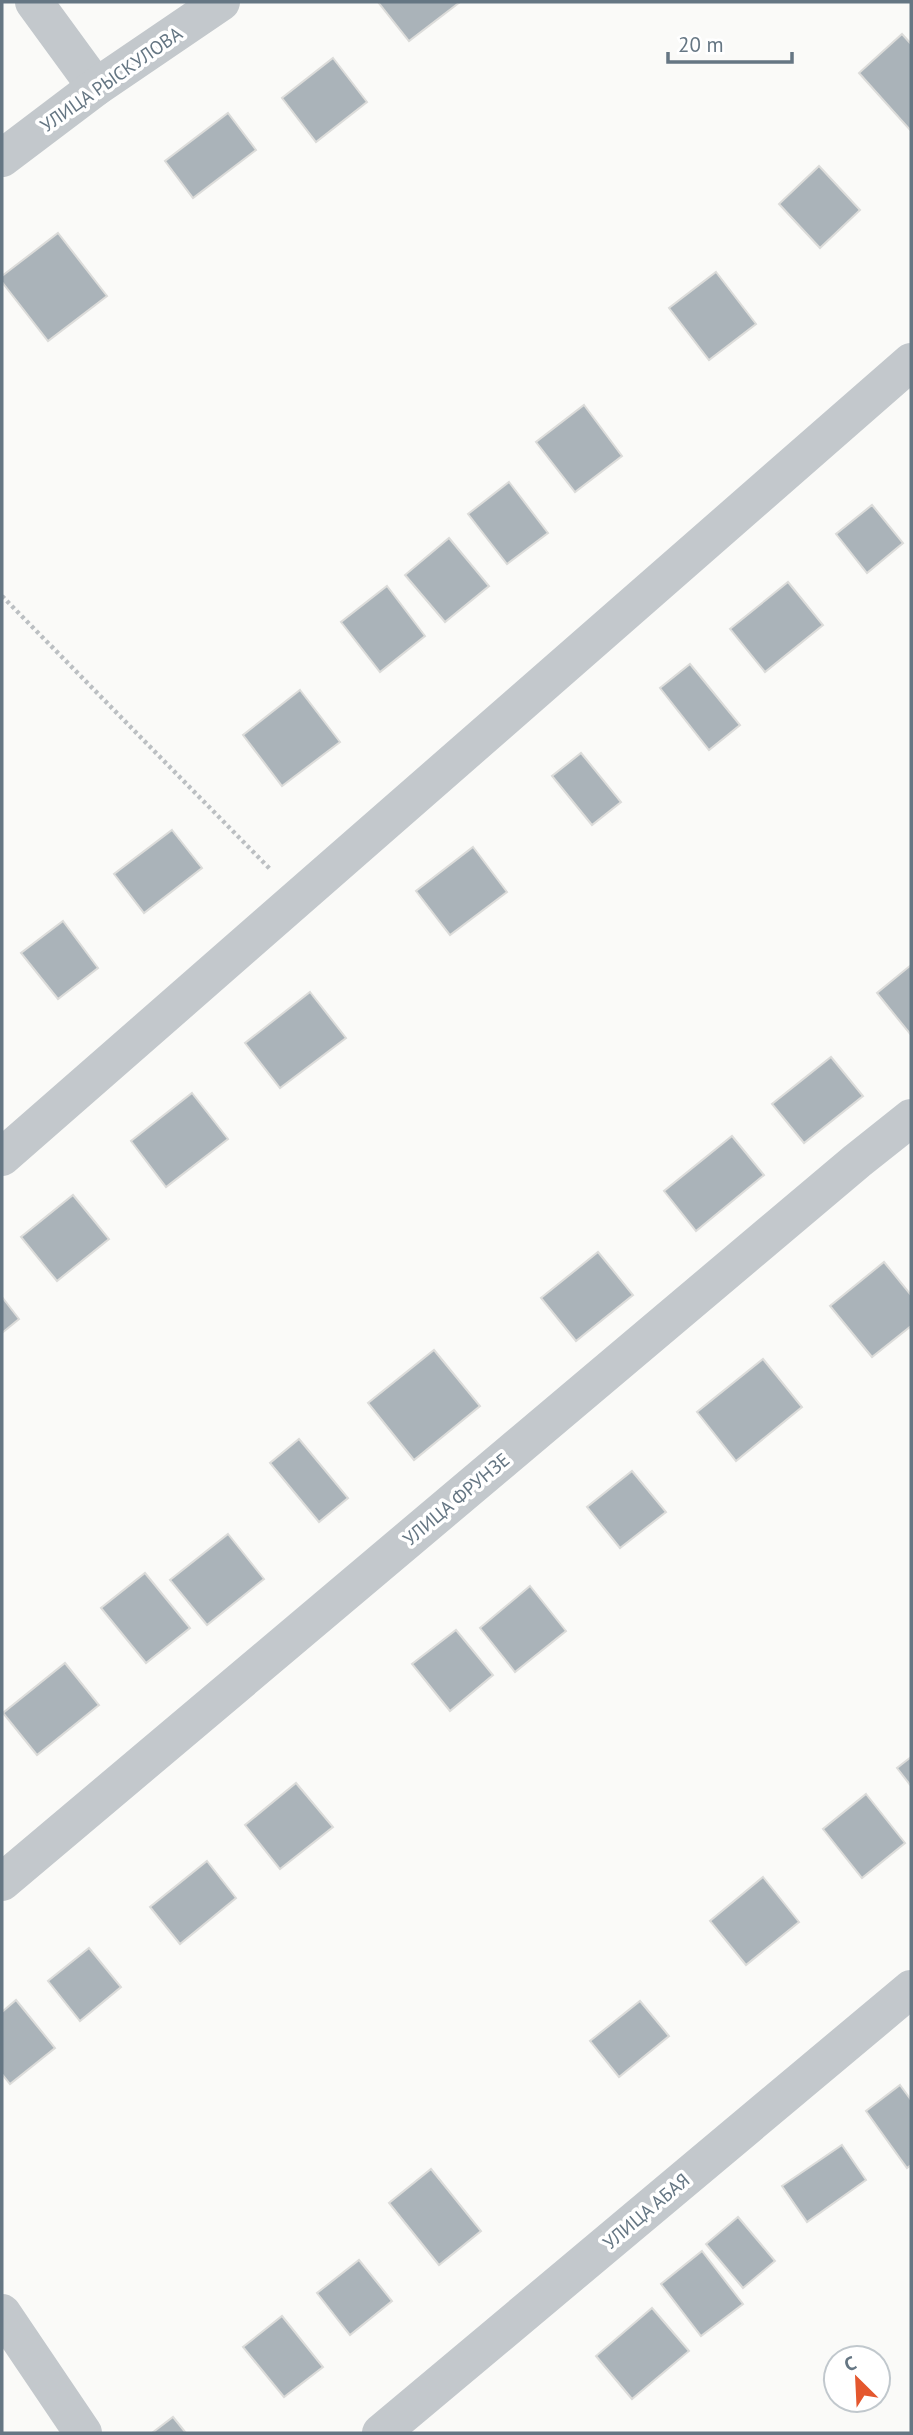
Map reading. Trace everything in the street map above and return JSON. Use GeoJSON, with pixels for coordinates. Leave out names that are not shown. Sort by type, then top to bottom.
{"type":"FeatureCollection","features":[{"type":"Feature","properties":{"kind":"street"},"geometry":{"type":"LineString","coordinates":[[34,2],[96,87]]}},
{"type":"Feature","properties":{"kind":"street","name":"УЛИЦА РЫСКУЛОВА"},"geometry":{"type":"LineString","coordinates":[[2,158],[96,87],[221,2]]}},
{"type":"Feature","properties":{"kind":"street"},"geometry":{"type":"LineString","coordinates":[[2,1157],[911,362]]}},
{"type":"Feature","properties":{"kind":"street","name":"УЛИЦА ФРУНЗЕ"},"geometry":{"type":"LineString","coordinates":[[2,1882],[835,1179],[911,1118]]}},
{"type":"Feature","properties":{"kind":"street","name":"УЛИЦА АБАЯ"},"geometry":{"type":"LineString","coordinates":[[381,2433],[911,1989]]}},
{"type":"Feature","properties":{"kind":"street"},"geometry":{"type":"LineString","coordinates":[[2,2313],[83,2433]]}},
{"type":"Feature","properties":{"kind":"path"},"geometry":{"type":"LineString","coordinates":[[2,596],[298,897]]}},
{"type":"Feature","properties":{"kind":"building"},"geometry":{"type":"Polygon","coordinates":[[[378,2],[460,2],[409,41],[378,2]]]}},
{"type":"Feature","properties":{"kind":"building"},"geometry":{"type":"Polygon","coordinates":[[[902,34],[911,44],[911,131],[859,73],[902,34]]]}},
{"type":"Feature","properties":{"kind":"building"},"geometry":{"type":"Polygon","coordinates":[[[333,58],[367,102],[316,142],[282,98],[333,58]]]}},
{"type":"Feature","properties":{"kind":"building"},"geometry":{"type":"Polygon","coordinates":[[[228,113],[256,150],[193,198],[165,161],[228,113]]]}},
{"type":"Feature","properties":{"kind":"building"},"geometry":{"type":"Polygon","coordinates":[[[819,166],[860,210],[820,248],[779,204],[819,166]]]}},
{"type":"Feature","properties":{"kind":"building"},"geometry":{"type":"Polygon","coordinates":[[[58,233],[107,296],[48,341],[2,282],[2,276],[58,233]]]}},
{"type":"Feature","properties":{"kind":"building"},"geometry":{"type":"Polygon","coordinates":[[[716,272],[756,324],[709,360],[669,308],[716,272]]]}},
{"type":"Feature","properties":{"kind":"building"},"geometry":{"type":"Polygon","coordinates":[[[584,405],[622,456],[575,492],[536,442],[584,405]]]}},
{"type":"Feature","properties":{"kind":"building"},"geometry":{"type":"Polygon","coordinates":[[[509,482],[548,533],[507,564],[468,514],[509,482]]]}},
{"type":"Feature","properties":{"kind":"building"},"geometry":{"type":"Polygon","coordinates":[[[872,505],[903,543],[867,573],[836,534],[872,505]]]}},
{"type":"Feature","properties":{"kind":"building"},"geometry":{"type":"Polygon","coordinates":[[[449,538],[489,586],[445,622],[405,575],[449,538]]]}},
{"type":"Feature","properties":{"kind":"building"},"geometry":{"type":"Polygon","coordinates":[[[788,582],[823,625],[765,672],[730,629],[788,582]]]}},
{"type":"Feature","properties":{"kind":"building"},"geometry":{"type":"Polygon","coordinates":[[[387,586],[425,636],[380,672],[341,622],[387,586]]]}},
{"type":"Feature","properties":{"kind":"building"},"geometry":{"type":"Polygon","coordinates":[[[690,664],[740,725],[709,750],[660,688],[690,664]]]}},
{"type":"Feature","properties":{"kind":"building"},"geometry":{"type":"Polygon","coordinates":[[[300,690],[340,742],[282,786],[243,735],[300,690]]]}},
{"type":"Feature","properties":{"kind":"building"},"geometry":{"type":"Polygon","coordinates":[[[581,753],[621,802],[592,825],[552,776],[581,753]]]}},
{"type":"Feature","properties":{"kind":"building"},"geometry":{"type":"Polygon","coordinates":[[[172,830],[202,868],[144,913],[114,874],[172,830]]]}},
{"type":"Feature","properties":{"kind":"building"},"geometry":{"type":"Polygon","coordinates":[[[473,847],[507,892],[450,935],[416,891],[473,847]]]}},
{"type":"Feature","properties":{"kind":"building"},"geometry":{"type":"Polygon","coordinates":[[[63,921],[98,968],[58,999],[21,953],[63,921]]]}},
{"type":"Feature","properties":{"kind":"building"},"geometry":{"type":"Polygon","coordinates":[[[911,965],[911,1035],[877,993],[911,965]]]}},
{"type":"Feature","properties":{"kind":"building"},"geometry":{"type":"Polygon","coordinates":[[[310,992],[346,1038],[280,1088],[245,1043],[310,992]]]}},
{"type":"Feature","properties":{"kind":"building"},"geometry":{"type":"Polygon","coordinates":[[[831,1057],[863,1096],[804,1143],[772,1104],[831,1057]]]}},
{"type":"Feature","properties":{"kind":"building"},"geometry":{"type":"Polygon","coordinates":[[[192,1093],[228,1139],[166,1187],[131,1141],[192,1093]]]}},
{"type":"Feature","properties":{"kind":"building"},"geometry":{"type":"Polygon","coordinates":[[[732,1136],[764,1175],[696,1231],[664,1191],[732,1136]]]}},
{"type":"Feature","properties":{"kind":"building"},"geometry":{"type":"Polygon","coordinates":[[[73,1195],[109,1239],[57,1281],[21,1237],[73,1195]]]}},
{"type":"Feature","properties":{"kind":"building"},"geometry":{"type":"Polygon","coordinates":[[[598,1252],[633,1295],[576,1341],[541,1298],[598,1252]]]}},
{"type":"Feature","properties":{"kind":"building"},"geometry":{"type":"Polygon","coordinates":[[[884,1262],[911,1295],[911,1326],[872,1357],[830,1306],[884,1262]]]}},
{"type":"Feature","properties":{"kind":"building"},"geometry":{"type":"Polygon","coordinates":[[[2,1297],[19,1319],[2,1333],[2,1297]]]}},
{"type":"Feature","properties":{"kind":"building"},"geometry":{"type":"Polygon","coordinates":[[[434,1350],[480,1406],[414,1460],[368,1403],[434,1350]]]}},
{"type":"Feature","properties":{"kind":"building"},"geometry":{"type":"Polygon","coordinates":[[[763,1359],[802,1407],[736,1461],[697,1412],[763,1359]]]}},
{"type":"Feature","properties":{"kind":"building"},"geometry":{"type":"Polygon","coordinates":[[[299,1439],[348,1498],[319,1522],[270,1463],[299,1439]]]}},
{"type":"Feature","properties":{"kind":"building"},"geometry":{"type":"Polygon","coordinates":[[[632,1471],[666,1512],[620,1548],[587,1507],[632,1471]]]}},
{"type":"Feature","properties":{"kind":"building"},"geometry":{"type":"Polygon","coordinates":[[[228,1534],[264,1579],[207,1625],[170,1580],[228,1534]]]}},
{"type":"Feature","properties":{"kind":"building"},"geometry":{"type":"Polygon","coordinates":[[[145,1573],[190,1628],[146,1663],[101,1608],[145,1573]]]}},
{"type":"Feature","properties":{"kind":"building"},"geometry":{"type":"Polygon","coordinates":[[[530,1586],[566,1631],[515,1672],[480,1628],[530,1586]]]}},
{"type":"Feature","properties":{"kind":"building"},"geometry":{"type":"Polygon","coordinates":[[[456,1630],[493,1675],[450,1711],[412,1664],[456,1630]]]}},
{"type":"Feature","properties":{"kind":"building"},"geometry":{"type":"Polygon","coordinates":[[[65,1663],[99,1705],[37,1755],[3,1713],[65,1663]]]}},
{"type":"Feature","properties":{"kind":"building"},"geometry":{"type":"Polygon","coordinates":[[[911,1757],[911,1786],[897,1768],[911,1757]]]}},
{"type":"Feature","properties":{"kind":"building"},"geometry":{"type":"Polygon","coordinates":[[[296,1783],[333,1827],[280,1869],[245,1825],[296,1783]]]}},
{"type":"Feature","properties":{"kind":"building"},"geometry":{"type":"Polygon","coordinates":[[[866,1794],[905,1843],[862,1878],[823,1829],[866,1794]]]}},
{"type":"Feature","properties":{"kind":"building"},"geometry":{"type":"Polygon","coordinates":[[[207,1861],[236,1898],[180,1944],[150,1907],[207,1861]]]}},
{"type":"Feature","properties":{"kind":"building"},"geometry":{"type":"Polygon","coordinates":[[[763,1877],[799,1922],[746,1965],[710,1921],[763,1877]]]}},
{"type":"Feature","properties":{"kind":"building"},"geometry":{"type":"Polygon","coordinates":[[[89,1948],[121,1987],[80,2021],[48,1981],[89,1948]]]}},
{"type":"Feature","properties":{"kind":"building"},"geometry":{"type":"Polygon","coordinates":[[[16,2000],[55,2048],[10,2084],[2,2074],[2,2012],[16,2000]]]}},
{"type":"Feature","properties":{"kind":"building"},"geometry":{"type":"Polygon","coordinates":[[[640,2001],[669,2036],[619,2077],[590,2041],[640,2001]]]}},
{"type":"Feature","properties":{"kind":"building"},"geometry":{"type":"Polygon","coordinates":[[[900,2085],[911,2100],[911,2165],[907,2168],[866,2111],[900,2085]]]}},
{"type":"Feature","properties":{"kind":"building"},"geometry":{"type":"Polygon","coordinates":[[[842,2145],[866,2180],[807,2222],[782,2186],[842,2145]]]}},
{"type":"Feature","properties":{"kind":"building"},"geometry":{"type":"Polygon","coordinates":[[[431,2169],[481,2231],[439,2265],[389,2203],[431,2169]]]}},
{"type":"Feature","properties":{"kind":"building"},"geometry":{"type":"Polygon","coordinates":[[[738,2217],[775,2261],[743,2288],[706,2244],[738,2217]]]}},
{"type":"Feature","properties":{"kind":"building"},"geometry":{"type":"Polygon","coordinates":[[[702,2251],[743,2304],[701,2336],[661,2284],[702,2251]]]}},
{"type":"Feature","properties":{"kind":"building"},"geometry":{"type":"Polygon","coordinates":[[[359,2260],[392,2301],[350,2335],[317,2293],[359,2260]]]}},
{"type":"Feature","properties":{"kind":"building"},"geometry":{"type":"Polygon","coordinates":[[[652,2308],[689,2351],[632,2399],[596,2356],[652,2308]]]}},
{"type":"Feature","properties":{"kind":"building"},"geometry":{"type":"Polygon","coordinates":[[[282,2316],[323,2367],[284,2397],[243,2347],[282,2316]]]}},
{"type":"Feature","properties":{"kind":"building"},"geometry":{"type":"Polygon","coordinates":[[[173,2417],[186,2433],[152,2433],[173,2417]]]}}]}
